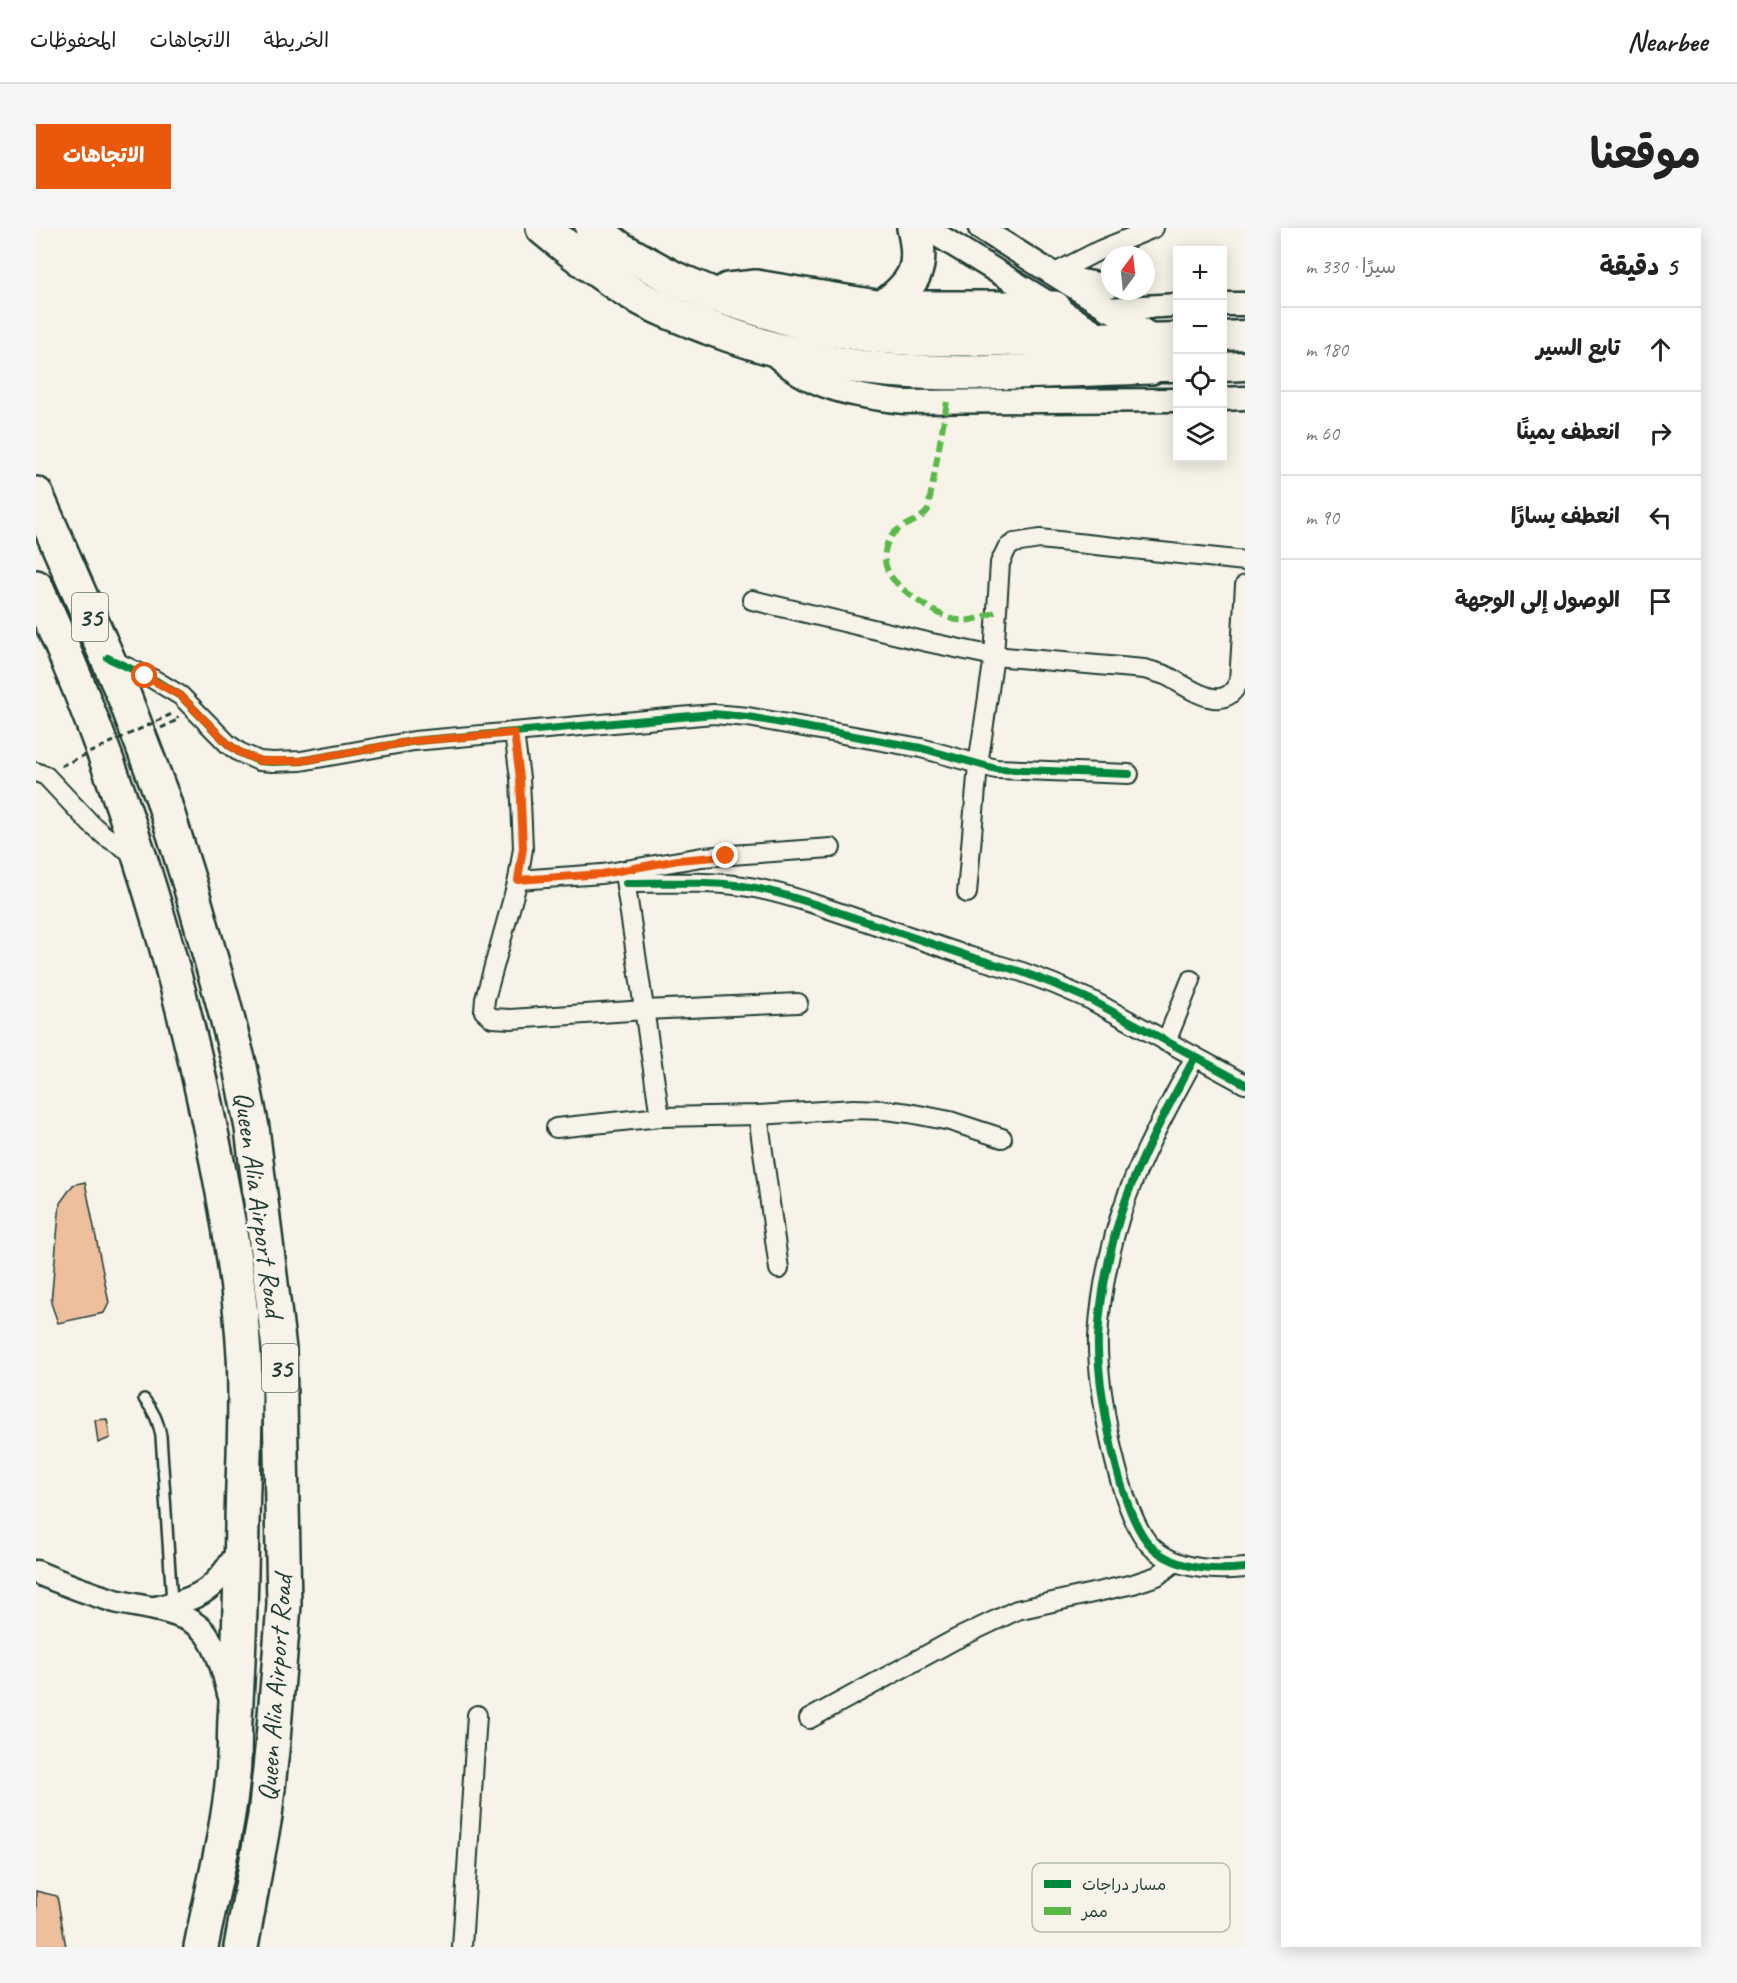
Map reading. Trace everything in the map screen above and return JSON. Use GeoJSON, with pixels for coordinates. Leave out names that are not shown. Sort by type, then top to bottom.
{"type":"FeatureCollection","features":[{"type":"Feature","properties":{"kind":"highway"},"geometry":{"type":"LineString","coordinates":[[543,228],[596,269],[634,294],[678,316],[769,349],[847,365],[935,372],[1168,352]]}},
{"type":"Feature","properties":{"kind":"highway"},"geometry":{"type":"LineString","coordinates":[[592,228],[622,250],[673,278],[711,294],[815,327],[876,336],[939,339],[1108,324]]}},
{"type":"Feature","properties":{"kind":"highway"},"geometry":{"type":"LineString","coordinates":[[882,308],[907,287],[917,270],[919,252],[914,228]]}},
{"type":"Feature","properties":{"kind":"highway"},"geometry":{"type":"LineString","coordinates":[[711,294],[735,288],[756,287],[882,308],[1055,286]]}},
{"type":"Feature","properties":{"kind":"highway","name":"Queen Alia Airport Road"},"geometry":{"type":"LineString","coordinates":[[36,494],[108,658],[140,711],[163,800],[190,885],[240,1067],[252,1128],[279,1349],[284,1605],[265,1816],[241,1947]]}},
{"type":"Feature","properties":{"kind":"highway","name":"Queen Alia Airport Road"},"geometry":{"type":"LineString","coordinates":[[36,587],[55,629],[112,823],[140,857],[198,1070],[217,1159],[237,1280],[244,1356],[240,1630],[233,1776],[201,1947]]}},
{"type":"Feature","properties":{"kind":"main road"},"geometry":{"type":"LineString","coordinates":[[1108,324],[1168,352]]}},
{"type":"Feature","properties":{"kind":"main road"},"geometry":{"type":"LineString","coordinates":[[1227,336],[1245,335]]}},
{"type":"Feature","properties":{"kind":"main road"},"geometry":{"type":"LineString","coordinates":[[1227,367],[1245,366]]}},
{"type":"Feature","properties":{"kind":"street"},"geometry":{"type":"LineString","coordinates":[[927,228],[1055,286],[1108,324]]}},
{"type":"Feature","properties":{"kind":"street"},"geometry":{"type":"LineString","coordinates":[[980,228],[1108,324]]}},
{"type":"Feature","properties":{"kind":"street"},"geometry":{"type":"LineString","coordinates":[[1055,286],[1100,250],[1154,228]]}},
{"type":"Feature","properties":{"kind":"street"},"geometry":{"type":"LineString","coordinates":[[1055,286],[1101,286]]}},
{"type":"Feature","properties":{"kind":"street"},"geometry":{"type":"LineString","coordinates":[[1055,286],[1108,324]]}},
{"type":"Feature","properties":{"kind":"street"},"geometry":{"type":"LineString","coordinates":[[1155,293],[1173,296]]}},
{"type":"Feature","properties":{"kind":"street"},"geometry":{"type":"LineString","coordinates":[[1227,304],[1245,304]]}},
{"type":"Feature","properties":{"kind":"street"},"geometry":{"type":"LineString","coordinates":[[1108,324],[1173,306]]}},
{"type":"Feature","properties":{"kind":"street"},"geometry":{"type":"LineString","coordinates":[[769,349],[788,367],[815,382],[848,394],[868,398],[926,402],[1173,400]]}},
{"type":"Feature","properties":{"kind":"street"},"geometry":{"type":"LineString","coordinates":[[1227,399],[1245,398]]}},
{"type":"Feature","properties":{"kind":"street"},"geometry":{"type":"LineString","coordinates":[[967,893],[978,765],[994,656],[1002,555],[1014,543],[1040,539],[1245,561]]}},
{"type":"Feature","properties":{"kind":"street"},"geometry":{"type":"LineString","coordinates":[[752,600],[994,656],[1144,669],[1166,676],[1206,697],[1220,699],[1232,693],[1239,681],[1245,585]]}},
{"type":"Feature","properties":{"kind":"street"},"geometry":{"type":"LineString","coordinates":[[108,658],[181,696],[228,744],[239,752],[260,761],[301,761],[414,741],[694,715],[730,715],[921,748],[996,769],[1129,774]]}},
{"type":"Feature","properties":{"kind":"street"},"geometry":{"type":"LineString","coordinates":[[140,711],[145,676]]}},
{"type":"Feature","properties":{"kind":"street"},"geometry":{"type":"LineString","coordinates":[[514,733],[520,778],[523,848],[518,880],[485,999],[484,1011],[487,1015],[495,1019],[511,1019],[798,1003]]}},
{"type":"Feature","properties":{"kind":"street"},"geometry":{"type":"LineString","coordinates":[[36,772],[46,776],[112,823]]}},
{"type":"Feature","properties":{"kind":"street"},"geometry":{"type":"LineString","coordinates":[[625,877],[702,857],[831,848]]}},
{"type":"Feature","properties":{"kind":"street"},"geometry":{"type":"LineString","coordinates":[[518,880],[625,877],[723,884],[787,895],[1022,972],[1091,1000],[1245,1084]]}},
{"type":"Feature","properties":{"kind":"street"},"geometry":{"type":"LineString","coordinates":[[625,877],[660,1117]]}},
{"type":"Feature","properties":{"kind":"street"},"geometry":{"type":"LineString","coordinates":[[1166,1042],[1191,980]]}},
{"type":"Feature","properties":{"kind":"street"},"geometry":{"type":"LineString","coordinates":[[1195,1057],[1155,1133],[1132,1185],[1116,1232],[1103,1295],[1098,1339],[1105,1406],[1124,1491],[1137,1527],[1153,1549],[1175,1562],[1197,1568],[1245,1568]]}},
{"type":"Feature","properties":{"kind":"street"},"geometry":{"type":"LineString","coordinates":[[556,1128],[660,1117],[758,1115],[854,1109],[885,1110],[950,1121],[1002,1138]]}},
{"type":"Feature","properties":{"kind":"street"},"geometry":{"type":"LineString","coordinates":[[758,1115],[779,1269]]}},
{"type":"Feature","properties":{"kind":"street"},"geometry":{"type":"LineString","coordinates":[[162,1607],[194,1597],[211,1588],[228,1568],[242,1544]]}},
{"type":"Feature","properties":{"kind":"street"},"geometry":{"type":"LineString","coordinates":[[809,1719],[954,1640],[1017,1610],[1133,1584],[1157,1576],[1175,1562]]}},
{"type":"Feature","properties":{"kind":"street"},"geometry":{"type":"LineString","coordinates":[[36,1572],[115,1601],[162,1607],[192,1622],[205,1632],[220,1658],[235,1724]]}},
{"type":"Feature","properties":{"kind":"street"},"geometry":{"type":"LineString","coordinates":[[462,1947],[477,1715]]}},
{"type":"Feature","properties":{"kind":"lane"},"geometry":{"type":"LineString","coordinates":[[144,1399],[153,1409],[161,1436],[162,1607]]}},
{"type":"Feature","properties":{"kind":"path"},"geometry":{"type":"LineString","coordinates":[[62,766],[174,713],[179,719],[158,729],[140,711]]}},
{"type":"Feature","properties":{"kind":"building"},"geometry":{"type":"Polygon","coordinates":[[[85,1182],[109,1303],[104,1313],[58,1323],[51,1303],[60,1203],[73,1185],[85,1182]]]}},
{"type":"Feature","properties":{"kind":"building"},"geometry":{"type":"Polygon","coordinates":[[[107,1419],[110,1438],[98,1443],[95,1420],[107,1419]]]}},
{"type":"Feature","properties":{"kind":"building"},"geometry":{"type":"Polygon","coordinates":[[[36,1891],[57,1896],[66,1947],[36,1947],[36,1891]]]}},
{"type":"Feature","properties":{"kind":"marked path"},"geometry":{"type":"LineString","coordinates":[[947,402],[928,510],[890,537],[885,552],[885,563],[890,575],[902,588],[941,615],[958,620],[968,620],[997,611]]}},
{"type":"Feature","properties":{"kind":"cycle path"},"geometry":{"type":"LineString","coordinates":[[108,658],[153,679],[181,696],[228,744],[259,761],[301,761],[414,741],[713,714],[748,717],[921,748],[996,769],[1129,774]]}},
{"type":"Feature","properties":{"kind":"cycle path"},"geometry":{"type":"LineString","coordinates":[[626,883],[728,884],[769,891],[811,903],[1054,984],[1091,1000],[1245,1084]]}},
{"type":"Feature","properties":{"kind":"cycle path"},"geometry":{"type":"LineString","coordinates":[[1195,1057],[1139,1166],[1122,1211],[1104,1285],[1098,1358],[1112,1449],[1130,1510],[1141,1533],[1154,1549],[1185,1565],[1209,1569],[1245,1568]]}},
{"type":"Feature","properties":{"kind":"route"},"geometry":{"type":"LineString","coordinates":[[145,676],[181,696],[228,744],[250,758],[260,761],[301,761],[414,741],[514,733],[520,778],[520,826],[523,848],[518,880],[602,874],[678,860],[726,856]]}}]}
